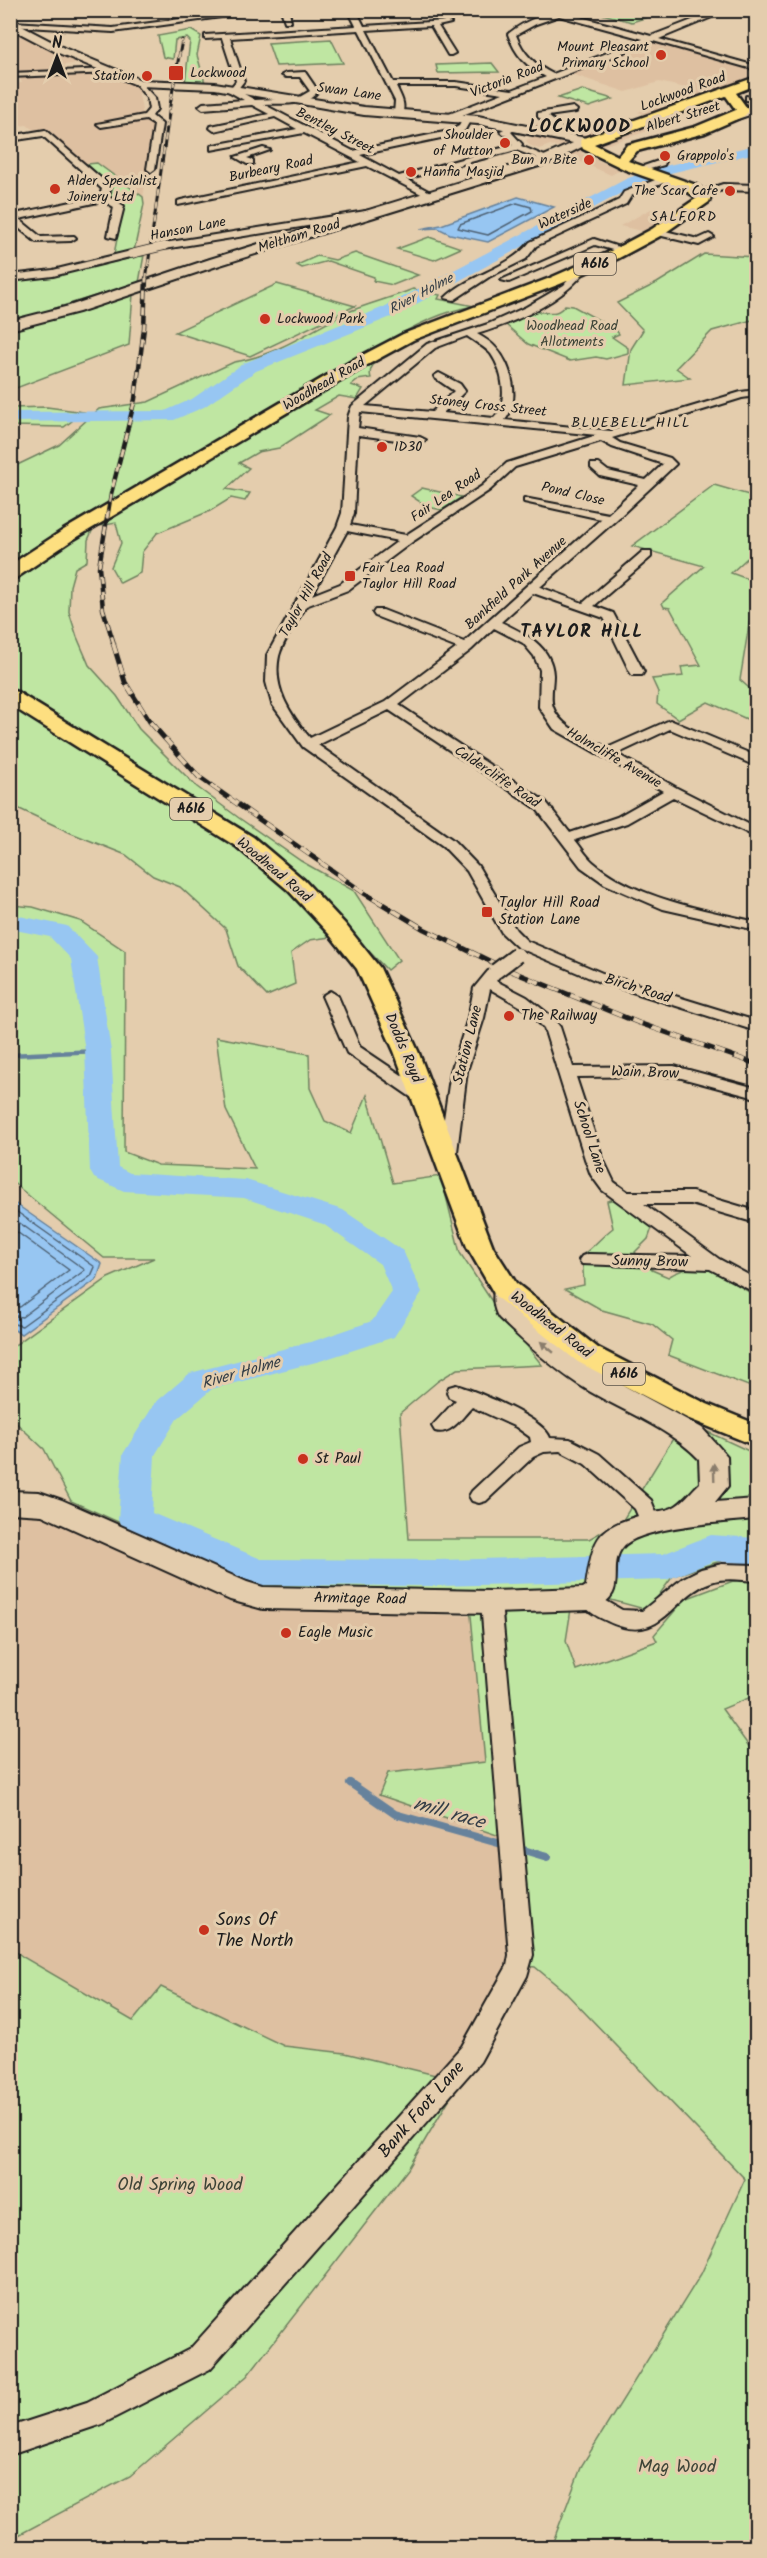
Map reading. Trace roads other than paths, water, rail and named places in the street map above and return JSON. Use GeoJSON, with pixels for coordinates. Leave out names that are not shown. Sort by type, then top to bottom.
{"type":"FeatureCollection","features":[{"type":"Feature","properties":{"kind":"main road","name":"Swan Lane"},"geometry":{"type":"LineString","coordinates":[[12,23],[43,42],[139,83],[205,85],[398,114],[460,117],[586,142]]}},
{"type":"Feature","properties":{"kind":"main road","name":"Lockwood Road"},"geometry":{"type":"LineString","coordinates":[[586,142],[756,81]]}},
{"type":"Feature","properties":{"kind":"main road"},"geometry":{"type":"LineString","coordinates":[[728,91],[742,111],[748,107]]}},
{"type":"Feature","properties":{"kind":"main road","name":"Albert Street"},"geometry":{"type":"LineString","coordinates":[[622,162],[632,148],[700,130],[748,107]]}},
{"type":"Feature","properties":{"kind":"main road"},"geometry":{"type":"LineString","coordinates":[[586,142],[588,146],[637,170],[698,194]]}},
{"type":"Feature","properties":{"kind":"main road","name":"Meltham Road"},"geometry":{"type":"LineString","coordinates":[[10,326],[74,309],[548,159],[586,142]]}},
{"type":"Feature","properties":{"kind":"main road","name":"Woodhead Road"},"geometry":{"type":"LineString","coordinates":[[10,574],[68,535],[174,471],[381,351],[444,322],[581,270],[623,250],[657,232],[698,194]]}},
{"type":"Feature","properties":{"kind":"main road","name":"Woodhead Road"},"geometry":{"type":"LineString","coordinates":[[10,696],[245,842],[296,885],[346,940]]}},
{"type":"Feature","properties":{"kind":"main road","name":"Dodds Royd"},"geometry":{"type":"LineString","coordinates":[[346,940],[368,968],[406,1051],[447,1162]]}},
{"type":"Feature","properties":{"kind":"main road","name":"Woodhead Road"},"geometry":{"type":"LineString","coordinates":[[447,1162],[480,1247],[506,1290],[588,1356],[697,1411],[756,1436]]}},
{"type":"Feature","properties":{"kind":"main road"},"geometry":{"type":"LineString","coordinates":[[506,1290],[508,1312],[549,1350],[597,1383],[692,1435],[713,1456],[714,1486],[682,1517]]}},
{"type":"Feature","properties":{"kind":"main road","name":"Armitage Road"},"geometry":{"type":"LineString","coordinates":[[10,1502],[39,1503],[52,1507],[240,1592],[263,1598],[491,1602],[595,1591]]}},
{"type":"Feature","properties":{"kind":"main road"},"geometry":{"type":"LineString","coordinates":[[595,1591],[606,1551],[610,1541],[617,1535],[682,1517],[756,1509]]}},
{"type":"Feature","properties":{"kind":"street"},"geometry":{"type":"LineString","coordinates":[[189,10],[196,20]]}},
{"type":"Feature","properties":{"kind":"street"},"geometry":{"type":"LineString","coordinates":[[77,37],[113,30],[269,10]]}},
{"type":"Feature","properties":{"kind":"street"},"geometry":{"type":"LineString","coordinates":[[285,10],[288,20]]}},
{"type":"Feature","properties":{"kind":"street"},"geometry":{"type":"LineString","coordinates":[[352,10],[391,84],[400,105],[398,114]]}},
{"type":"Feature","properties":{"kind":"street"},"geometry":{"type":"LineString","coordinates":[[553,77],[525,61],[512,34],[526,25],[569,10]]}},
{"type":"Feature","properties":{"kind":"street","name":"Victoria Road"},"geometry":{"type":"LineString","coordinates":[[352,154],[452,133],[462,128],[460,117],[512,92],[653,40],[726,10]]}},
{"type":"Feature","properties":{"kind":"street"},"geometry":{"type":"LineString","coordinates":[[560,14],[756,68]]}},
{"type":"Feature","properties":{"kind":"street"},"geometry":{"type":"LineString","coordinates":[[12,23],[113,30]]}},
{"type":"Feature","properties":{"kind":"street"},"geometry":{"type":"LineString","coordinates":[[208,37],[447,23]]}},
{"type":"Feature","properties":{"kind":"street"},"geometry":{"type":"LineString","coordinates":[[433,24],[451,53]]}},
{"type":"Feature","properties":{"kind":"street"},"geometry":{"type":"LineString","coordinates":[[225,35],[240,81],[234,89]]}},
{"type":"Feature","properties":{"kind":"street"},"geometry":{"type":"LineString","coordinates":[[43,42],[66,38]]}},
{"type":"Feature","properties":{"kind":"street"},"geometry":{"type":"LineString","coordinates":[[10,75],[109,71]]}},
{"type":"Feature","properties":{"kind":"street"},"geometry":{"type":"LineString","coordinates":[[203,106],[298,100],[311,95],[314,91],[302,74],[286,75]]}},
{"type":"Feature","properties":{"kind":"street"},"geometry":{"type":"LineString","coordinates":[[139,83],[151,98],[153,109],[147,117]]}},
{"type":"Feature","properties":{"kind":"street"},"geometry":{"type":"LineString","coordinates":[[391,84],[456,84],[512,92]]}},
{"type":"Feature","properties":{"kind":"street","name":"Bentley Street"},"geometry":{"type":"LineString","coordinates":[[234,89],[232,91],[274,115],[429,195]]}},
{"type":"Feature","properties":{"kind":"street"},"geometry":{"type":"LineString","coordinates":[[548,134],[559,128],[541,115],[573,110]]}},
{"type":"Feature","properties":{"kind":"street"},"geometry":{"type":"LineString","coordinates":[[214,128],[274,115]]}},
{"type":"Feature","properties":{"kind":"street"},"geometry":{"type":"LineString","coordinates":[[101,124],[147,117],[158,124],[151,169]]}},
{"type":"Feature","properties":{"kind":"street"},"geometry":{"type":"LineString","coordinates":[[516,127],[504,131],[513,136],[518,144],[516,147]]}},
{"type":"Feature","properties":{"kind":"street"},"geometry":{"type":"LineString","coordinates":[[214,148],[304,130]]}},
{"type":"Feature","properties":{"kind":"street"},"geometry":{"type":"LineString","coordinates":[[10,139],[45,133],[107,188],[105,198]]}},
{"type":"Feature","properties":{"kind":"street"},"geometry":{"type":"LineString","coordinates":[[247,142],[269,152],[239,157],[250,162]]}},
{"type":"Feature","properties":{"kind":"street"},"geometry":{"type":"LineString","coordinates":[[398,179],[435,171],[516,147],[548,159]]}},
{"type":"Feature","properties":{"kind":"street"},"geometry":{"type":"LineString","coordinates":[[431,159],[451,155]]}},
{"type":"Feature","properties":{"kind":"street","name":"Burbeary Road"},"geometry":{"type":"LineString","coordinates":[[181,203],[367,163]]}},
{"type":"Feature","properties":{"kind":"street"},"geometry":{"type":"LineString","coordinates":[[637,170],[661,163]]}},
{"type":"Feature","properties":{"kind":"street"},"geometry":{"type":"LineString","coordinates":[[381,170],[401,166]]}},
{"type":"Feature","properties":{"kind":"street","name":"Waterside"},"geometry":{"type":"LineString","coordinates":[[450,298],[486,275],[523,257],[533,244],[623,202],[627,194],[661,179]]}},
{"type":"Feature","properties":{"kind":"street"},"geometry":{"type":"LineString","coordinates":[[698,194],[723,187],[756,188]]}},
{"type":"Feature","properties":{"kind":"street"},"geometry":{"type":"LineString","coordinates":[[11,218],[105,198],[119,206],[113,236]]}},
{"type":"Feature","properties":{"kind":"street","name":"Hanson Lane"},"geometry":{"type":"LineString","coordinates":[[10,279],[53,273],[164,246],[372,213]]}},
{"type":"Feature","properties":{"kind":"street"},"geometry":{"type":"LineString","coordinates":[[11,218],[39,240],[71,238]]}},
{"type":"Feature","properties":{"kind":"street"},"geometry":{"type":"LineString","coordinates":[[657,232],[699,242],[709,237]]}},
{"type":"Feature","properties":{"kind":"street"},"geometry":{"type":"LineString","coordinates":[[506,280],[594,242],[623,250]]}},
{"type":"Feature","properties":{"kind":"street"},"geometry":{"type":"LineString","coordinates":[[356,408],[431,346],[492,326],[530,309],[567,287],[581,270]]}},
{"type":"Feature","properties":{"kind":"street"},"geometry":{"type":"LineString","coordinates":[[469,333],[484,342],[501,364],[508,404],[506,411],[496,423]]}},
{"type":"Feature","properties":{"kind":"street"},"geometry":{"type":"LineString","coordinates":[[434,416],[460,391],[439,376]]}},
{"type":"Feature","properties":{"kind":"street","name":"Fair Lea Road"},"geometry":{"type":"LineString","coordinates":[[300,604],[344,587],[408,539],[486,488],[511,465],[741,395],[756,393]]}},
{"type":"Feature","properties":{"kind":"street","name":"Stoney Cross Street"},"geometry":{"type":"LineString","coordinates":[[356,408],[618,434]]}},
{"type":"Feature","properties":{"kind":"street","name":"Taylor Hill Road"},"geometry":{"type":"LineString","coordinates":[[356,408],[352,431],[350,498],[343,527],[273,655],[270,675],[275,699],[290,723],[309,744],[448,843],[473,870],[519,950]]}},
{"type":"Feature","properties":{"kind":"street"},"geometry":{"type":"LineString","coordinates":[[352,431],[420,440]]}},
{"type":"Feature","properties":{"kind":"street","name":"Bankfield Park Avenue"},"geometry":{"type":"LineString","coordinates":[[309,744],[390,705],[466,647],[670,464],[666,460],[616,445],[604,438]]}},
{"type":"Feature","properties":{"kind":"street"},"geometry":{"type":"LineString","coordinates":[[595,466],[604,474],[649,484]]}},
{"type":"Feature","properties":{"kind":"street","name":"Pond Close"},"geometry":{"type":"LineString","coordinates":[[528,499],[612,518]]}},
{"type":"Feature","properties":{"kind":"street"},"geometry":{"type":"LineString","coordinates":[[343,527],[408,539]]}},
{"type":"Feature","properties":{"kind":"street"},"geometry":{"type":"LineString","coordinates":[[586,607],[638,559]]}},
{"type":"Feature","properties":{"kind":"street"},"geometry":{"type":"LineString","coordinates":[[533,589],[586,607],[612,619],[637,672]]}},
{"type":"Feature","properties":{"kind":"street"},"geometry":{"type":"LineString","coordinates":[[379,613],[466,647]]}},
{"type":"Feature","properties":{"kind":"street","name":"Holmcliffe Avenue"},"geometry":{"type":"LineString","coordinates":[[494,623],[528,639],[540,655],[546,670],[546,707],[559,726],[672,791],[756,833]]}},
{"type":"Feature","properties":{"kind":"street","name":"Caldercliffe Road"},"geometry":{"type":"LineString","coordinates":[[390,705],[542,805],[586,864],[610,881],[668,906],[756,926]]}},
{"type":"Feature","properties":{"kind":"street"},"geometry":{"type":"LineString","coordinates":[[606,754],[670,724],[756,761]]}},
{"type":"Feature","properties":{"kind":"street"},"geometry":{"type":"LineString","coordinates":[[567,838],[607,827],[654,805],[672,791]]}},
{"type":"Feature","properties":{"kind":"street"},"geometry":{"type":"LineString","coordinates":[[491,976],[519,950]]}},
{"type":"Feature","properties":{"kind":"street","name":"Birch Road"},"geometry":{"type":"LineString","coordinates":[[519,950],[756,1026]]}},
{"type":"Feature","properties":{"kind":"street","name":"School Lane"},"geometry":{"type":"LineString","coordinates":[[491,976],[540,1012],[552,1027],[600,1175],[608,1186],[713,1263],[756,1287]]}},
{"type":"Feature","properties":{"kind":"street","name":"Station Lane"},"geometry":{"type":"LineString","coordinates":[[447,1162],[459,1071],[476,1018],[482,988],[491,976]]}},
{"type":"Feature","properties":{"kind":"street"},"geometry":{"type":"LineString","coordinates":[[330,996],[353,1050],[423,1098]]}},
{"type":"Feature","properties":{"kind":"street","name":"Wain Brow"},"geometry":{"type":"LineString","coordinates":[[568,1072],[674,1071],[756,1093]]}},
{"type":"Feature","properties":{"kind":"street"},"geometry":{"type":"LineString","coordinates":[[623,1198],[692,1198],[756,1217]]}},
{"type":"Feature","properties":{"kind":"street","name":"Sunny Brow"},"geometry":{"type":"LineString","coordinates":[[588,1260],[713,1263]]}},
{"type":"Feature","properties":{"kind":"street"},"geometry":{"type":"LineString","coordinates":[[442,1426],[462,1395],[523,1422],[539,1433],[542,1445]]}},
{"type":"Feature","properties":{"kind":"street"},"geometry":{"type":"LineString","coordinates":[[479,1496],[526,1452],[542,1445],[563,1444],[592,1459],[644,1506],[651,1525]]}},
{"type":"Feature","properties":{"kind":"street"},"geometry":{"type":"LineString","coordinates":[[595,1591],[620,1618],[646,1620],[653,1618],[679,1590],[703,1576],[732,1572],[756,1572]]}},
{"type":"Feature","properties":{"kind":"street","name":"Bank Foot Lane"},"geometry":{"type":"LineString","coordinates":[[10,2441],[92,2414],[200,2359],[471,2054],[519,1968],[521,1955],[491,1602]]}},
{"type":"Feature","properties":{"kind":"water"},"geometry":{"type":"Polygon","coordinates":[[[518,197],[554,207],[488,242],[450,234],[438,228],[420,229],[441,225],[518,197]]]}},
{"type":"Feature","properties":{"kind":"water"},"geometry":{"type":"Polygon","coordinates":[[[10,1200],[102,1264],[97,1279],[21,1334],[11,1328],[10,1200]]]}},
{"type":"Feature","properties":{"kind":"waterway","name":"River Holme"},"geometry":{"type":"LineString","coordinates":[[10,417],[168,416],[198,403],[250,367],[390,311],[631,182],[661,171],[756,149]]}},
{"type":"Feature","properties":{"kind":"waterway","name":"River Holme"},"geometry":{"type":"LineString","coordinates":[[10,921],[58,931],[84,957],[98,1051],[104,1171],[124,1182],[246,1189],[333,1217],[392,1258],[407,1292],[383,1329],[320,1350],[201,1381],[166,1411],[139,1454],[135,1520],[258,1572],[438,1573],[666,1567],[711,1548],[756,1551]]}},
{"type":"Feature","properties":{"kind":"waterway"},"geometry":{"type":"LineString","coordinates":[[10,1055],[98,1051]]}},
{"type":"Feature","properties":{"kind":"waterway","name":"mill race"},"geometry":{"type":"LineString","coordinates":[[350,1783],[395,1814],[505,1845]]}},
{"type":"Feature","properties":{"kind":"waterway","name":"mill race"},"geometry":{"type":"LineString","coordinates":[[517,1848],[547,1857]]}},
{"type":"Feature","properties":{"kind":"railway"},"geometry":{"type":"LineString","coordinates":[[146,280],[170,105],[182,40]]}},
{"type":"Feature","properties":{"kind":"railway"},"geometry":{"type":"LineString","coordinates":[[114,644],[103,609],[99,567],[111,494],[135,399],[144,328],[146,278]]}},
{"type":"Feature","properties":{"kind":"railway"},"geometry":{"type":"LineString","coordinates":[[113,643],[125,682],[150,722],[199,777],[364,893],[424,929],[506,969],[639,1023],[756,1064]]}},
{"type":"Feature","properties":{"kind":"place","name":"Mount Pleasant Primary School"},"geometry":{"type":"Point","coordinates":[661,55]}},
{"type":"Feature","properties":{"kind":"place","name":"Lockwood"},"geometry":{"type":"Point","coordinates":[176,73]}},
{"type":"Feature","properties":{"kind":"place","name":"Station"},"geometry":{"type":"Point","coordinates":[147,76]}},
{"type":"Feature","properties":{"kind":"place","name":"Shoulder of Mutton"},"geometry":{"type":"Point","coordinates":[505,143]}},
{"type":"Feature","properties":{"kind":"place","name":"Grappolo's"},"geometry":{"type":"Point","coordinates":[665,156]}},
{"type":"Feature","properties":{"kind":"place","name":"Bun n Bite"},"geometry":{"type":"Point","coordinates":[589,160]}},
{"type":"Feature","properties":{"kind":"place","name":"Hanfia Masjid"},"geometry":{"type":"Point","coordinates":[411,172]}},
{"type":"Feature","properties":{"kind":"place","name":"Alder Specialist Joinery Ltd"},"geometry":{"type":"Point","coordinates":[55,189]}},
{"type":"Feature","properties":{"kind":"place","name":"The Scar Cafe"},"geometry":{"type":"Point","coordinates":[730,191]}},
{"type":"Feature","properties":{"kind":"place","name":"Lockwood Park"},"geometry":{"type":"Point","coordinates":[265,319]}},
{"type":"Feature","properties":{"kind":"place","name":"ID30"},"geometry":{"type":"Point","coordinates":[382,447]}},
{"type":"Feature","properties":{"kind":"place","name":"Fair Lea Road Taylor Hill Road"},"geometry":{"type":"Point","coordinates":[350,576]}},
{"type":"Feature","properties":{"kind":"place","name":"Taylor Hill Road Station Lane"},"geometry":{"type":"Point","coordinates":[487,912]}},
{"type":"Feature","properties":{"kind":"place","name":"The Railway"},"geometry":{"type":"Point","coordinates":[509,1016]}},
{"type":"Feature","properties":{"kind":"place","name":"St Paul"},"geometry":{"type":"Point","coordinates":[303,1459]}},
{"type":"Feature","properties":{"kind":"place","name":"Eagle Music"},"geometry":{"type":"Point","coordinates":[286,1633]}},
{"type":"Feature","properties":{"kind":"place","name":"Sons Of The North"},"geometry":{"type":"Point","coordinates":[204,1930]}},
{"type":"Feature","properties":{"kind":"district","name":"LOCKWOOD"},"geometry":{"type":"Point","coordinates":[580,127]}},
{"type":"Feature","properties":{"kind":"district","name":"SALFORD"},"geometry":{"type":"Point","coordinates":[684,217]}},
{"type":"Feature","properties":{"kind":"district","name":"BLUEBELL HILL"},"geometry":{"type":"Point","coordinates":[631,423]}},
{"type":"Feature","properties":{"kind":"district","name":"TAYLOR HILL"},"geometry":{"type":"Point","coordinates":[582,632]}},
{"type":"Feature","properties":{"kind":"park label","name":"Woodhead Road Allotments"},"geometry":{"type":"Point","coordinates":[572,334]}},
{"type":"Feature","properties":{"kind":"park label","name":"Old Spring Wood"},"geometry":{"type":"Point","coordinates":[180,2185]}},
{"type":"Feature","properties":{"kind":"park label","name":"Mag Wood"},"geometry":{"type":"Point","coordinates":[677,2467]}}]}
